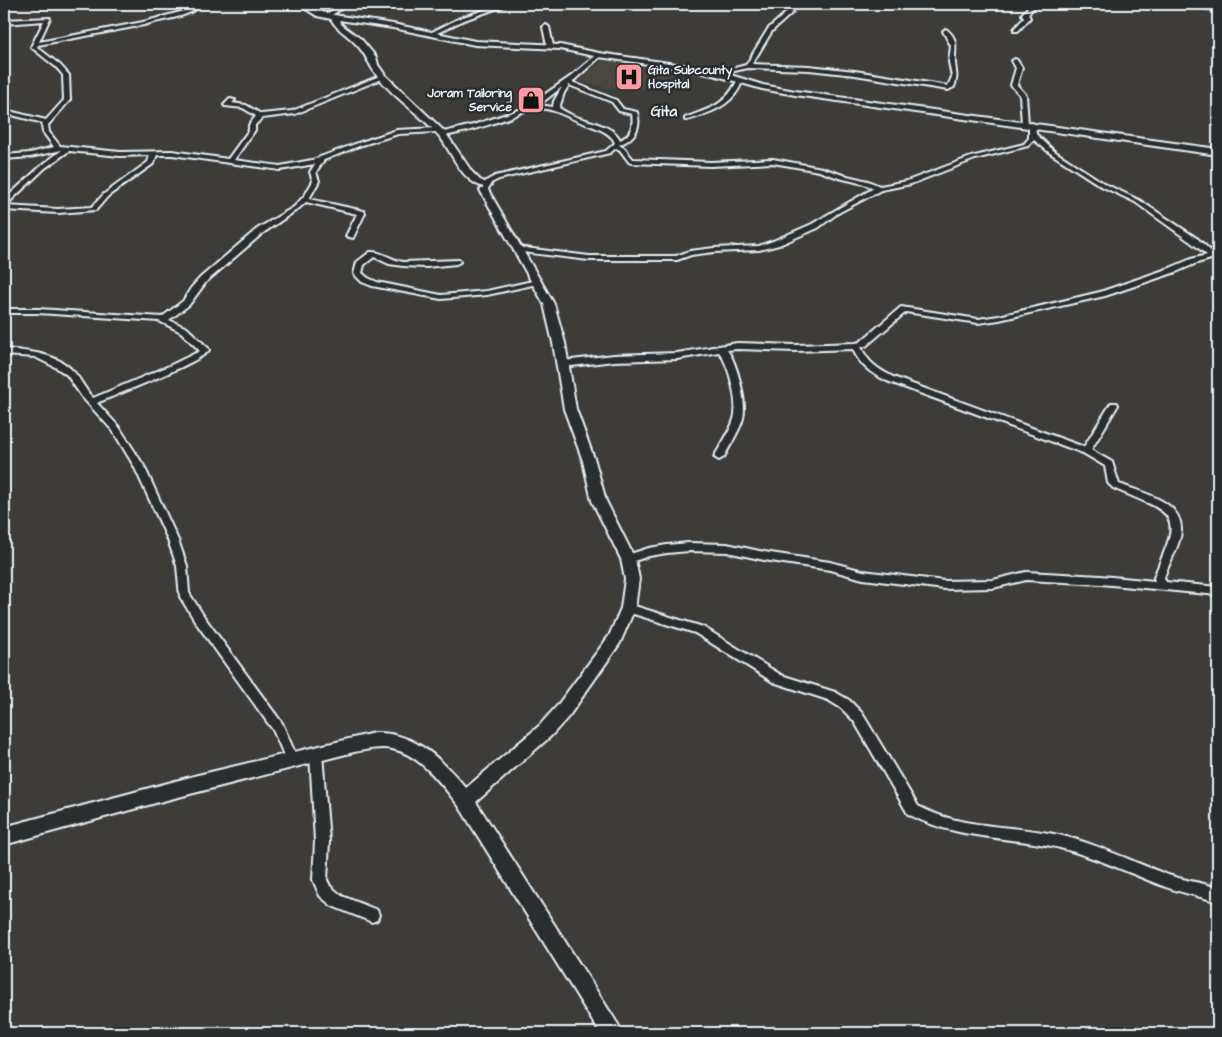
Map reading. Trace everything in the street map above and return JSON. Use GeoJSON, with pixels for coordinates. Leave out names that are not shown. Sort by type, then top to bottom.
{"type":"FeatureCollection","features":[{"type":"Feature","properties":{"kind":"street"},"geometry":{"type":"LineString","coordinates":[[4,8],[9,4]]}},
{"type":"Feature","properties":{"kind":"street"},"geometry":{"type":"LineString","coordinates":[[36,44],[144,24],[160,16],[191,12],[199,4]]}},
{"type":"Feature","properties":{"kind":"street"},"geometry":{"type":"LineString","coordinates":[[301,4],[330,17],[379,23],[475,43],[550,46],[599,55],[648,60],[718,74],[740,82],[795,93],[1218,152]]}},
{"type":"Feature","properties":{"kind":"street"},"geometry":{"type":"LineString","coordinates":[[330,17],[345,4]]}},
{"type":"Feature","properties":{"kind":"street"},"geometry":{"type":"LineString","coordinates":[[431,34],[462,20],[507,4]]}},
{"type":"Feature","properties":{"kind":"street"},"geometry":{"type":"LineString","coordinates":[[748,66],[770,30],[790,12],[772,4]]}},
{"type":"Feature","properties":{"kind":"street"},"geometry":{"type":"LineString","coordinates":[[1016,30],[1023,24],[1026,18],[1025,14],[1034,4]]}},
{"type":"Feature","properties":{"kind":"street"},"geometry":{"type":"LineString","coordinates":[[330,17],[358,41],[374,59],[374,65],[382,77],[440,132],[469,174],[476,182],[486,187],[494,209],[549,304],[563,364],[564,382],[570,409],[589,461],[599,501],[628,559],[632,579],[628,608],[615,639],[563,711],[545,730],[465,800]]}},
{"type":"Feature","properties":{"kind":"street"},"geometry":{"type":"LineString","coordinates":[[4,22],[48,20],[35,49],[51,60],[66,75],[67,100],[46,122],[46,132],[58,148]]}},
{"type":"Feature","properties":{"kind":"street"},"geometry":{"type":"LineString","coordinates":[[546,27],[550,46]]}},
{"type":"Feature","properties":{"kind":"street"},"geometry":{"type":"LineString","coordinates":[[718,74],[748,66],[809,68],[855,73],[948,88],[955,77],[952,62],[954,46],[946,31]]}},
{"type":"Feature","properties":{"kind":"street"},"geometry":{"type":"LineString","coordinates":[[556,108],[561,93],[571,80],[599,55]]}},
{"type":"Feature","properties":{"kind":"street"},"geometry":{"type":"LineString","coordinates":[[1015,61],[1019,68],[1014,85],[1023,95],[1028,125],[1034,136],[1052,152],[1103,185],[1137,202],[1215,255]]}},
{"type":"Feature","properties":{"kind":"street"},"geometry":{"type":"LineString","coordinates":[[232,100],[227,105],[244,106],[260,116],[293,113],[382,77]]}},
{"type":"Feature","properties":{"kind":"street"},"geometry":{"type":"LineString","coordinates":[[4,157],[30,155],[58,148],[120,154],[172,153],[280,168],[299,166],[397,132],[462,131],[533,106],[557,86],[571,80]]}},
{"type":"Feature","properties":{"kind":"street"},"geometry":{"type":"LineString","coordinates":[[486,187],[497,177],[608,152],[617,145],[629,140],[636,123],[636,113],[621,110],[614,101],[586,91],[571,80]]}},
{"type":"Feature","properties":{"kind":"street"},"geometry":{"type":"LineString","coordinates":[[687,119],[725,103],[737,91],[740,82]]}},
{"type":"Feature","properties":{"kind":"street"},"geometry":{"type":"LineString","coordinates":[[4,100],[7,102],[6,112],[46,122]]}},
{"type":"Feature","properties":{"kind":"street"},"geometry":{"type":"LineString","coordinates":[[533,106],[556,108],[571,117],[607,131],[616,137],[617,145],[631,161],[711,164],[773,161],[820,169],[841,177],[866,182],[879,188]]}},
{"type":"Feature","properties":{"kind":"street"},"geometry":{"type":"LineString","coordinates":[[230,160],[260,116]]}},
{"type":"Feature","properties":{"kind":"street"},"geometry":{"type":"LineString","coordinates":[[517,249],[589,258],[677,258],[714,250],[759,248],[776,244],[815,226],[879,188],[909,183],[973,158],[1026,145],[1032,141],[1034,136]]}},
{"type":"Feature","properties":{"kind":"street"},"geometry":{"type":"LineString","coordinates":[[4,204],[43,166],[62,155],[68,149]]}},
{"type":"Feature","properties":{"kind":"street"},"geometry":{"type":"LineString","coordinates":[[62,155],[84,150]]}},
{"type":"Feature","properties":{"kind":"street"},"geometry":{"type":"LineString","coordinates":[[4,208],[58,211],[94,209],[106,196],[151,163],[154,153]]}},
{"type":"Feature","properties":{"kind":"street"},"geometry":{"type":"LineString","coordinates":[[163,320],[186,303],[203,280],[260,231],[290,214],[304,200],[316,182],[313,172],[320,160]]}},
{"type":"Feature","properties":{"kind":"street"},"geometry":{"type":"LineString","coordinates":[[304,200],[361,214],[350,236]]}},
{"type":"Feature","properties":{"kind":"street"},"geometry":{"type":"LineString","coordinates":[[456,262],[407,264],[392,262],[375,254],[360,264],[358,274],[375,284],[441,297],[487,293],[537,282]]}},
{"type":"Feature","properties":{"kind":"street"},"geometry":{"type":"LineString","coordinates":[[563,364],[614,358],[677,356],[737,346],[796,348],[856,346],[863,344],[904,309],[978,321],[992,319],[1102,294],[1215,255]]}},
{"type":"Feature","properties":{"kind":"street"},"geometry":{"type":"LineString","coordinates":[[4,311],[38,311],[163,320],[184,330],[205,351],[172,368],[91,402]]}},
{"type":"Feature","properties":{"kind":"street"},"geometry":{"type":"LineString","coordinates":[[856,346],[861,359],[869,368],[890,379],[1086,450],[1108,464],[1113,483],[1116,486],[1170,510],[1175,518],[1176,540],[1159,578],[1163,587]]}},
{"type":"Feature","properties":{"kind":"street"},"geometry":{"type":"LineString","coordinates":[[719,457],[739,418],[735,376],[729,358],[720,348]]}},
{"type":"Feature","properties":{"kind":"street"},"geometry":{"type":"LineString","coordinates":[[4,353],[37,354],[70,373],[91,402],[116,429],[150,488],[173,540],[182,566],[184,594],[201,621],[278,727],[292,760]]}},
{"type":"Feature","properties":{"kind":"street"},"geometry":{"type":"LineString","coordinates":[[1086,450],[1114,405]]}},
{"type":"Feature","properties":{"kind":"street"},"geometry":{"type":"LineString","coordinates":[[628,559],[666,549],[689,547],[727,548],[764,556],[830,566],[863,575],[944,585],[993,584],[1026,576],[1101,580],[1218,591]]}},
{"type":"Feature","properties":{"kind":"street"},"geometry":{"type":"LineString","coordinates":[[628,608],[699,630],[777,679],[831,696],[845,704],[858,716],[913,810],[921,816],[944,823],[1009,836],[1028,835],[1062,842],[1178,885],[1218,895]]}},
{"type":"Feature","properties":{"kind":"street"},"geometry":{"type":"LineString","coordinates":[[4,836],[173,790],[316,754],[366,742],[391,741],[419,754],[439,770],[465,800],[612,1033]]}},
{"type":"Feature","properties":{"kind":"street"},"geometry":{"type":"LineString","coordinates":[[316,754],[322,841],[320,880],[326,891],[337,901],[372,915]]}},
{"type":"Feature","properties":{"kind":"shaded area","name":"Gita Subcounty Hospital"},"geometry":{"type":"Polygon","coordinates":[[[603,60],[682,72],[656,89],[606,88],[577,81],[603,60]]]}},
{"type":"Feature","properties":{"kind":"waterway"},"geometry":{"type":"LineString","coordinates":[[1170,4],[1218,12]]}},
{"type":"Feature","properties":{"kind":"place","name":"Gita Subcounty Hospital"},"geometry":{"type":"Point","coordinates":[629,77]}},
{"type":"Feature","properties":{"kind":"place","name":"Joram Tailoring Service"},"geometry":{"type":"Point","coordinates":[531,100]}},
{"type":"Feature","properties":{"kind":"district","name":"Gita"},"geometry":{"type":"Point","coordinates":[664,111]}}]}
